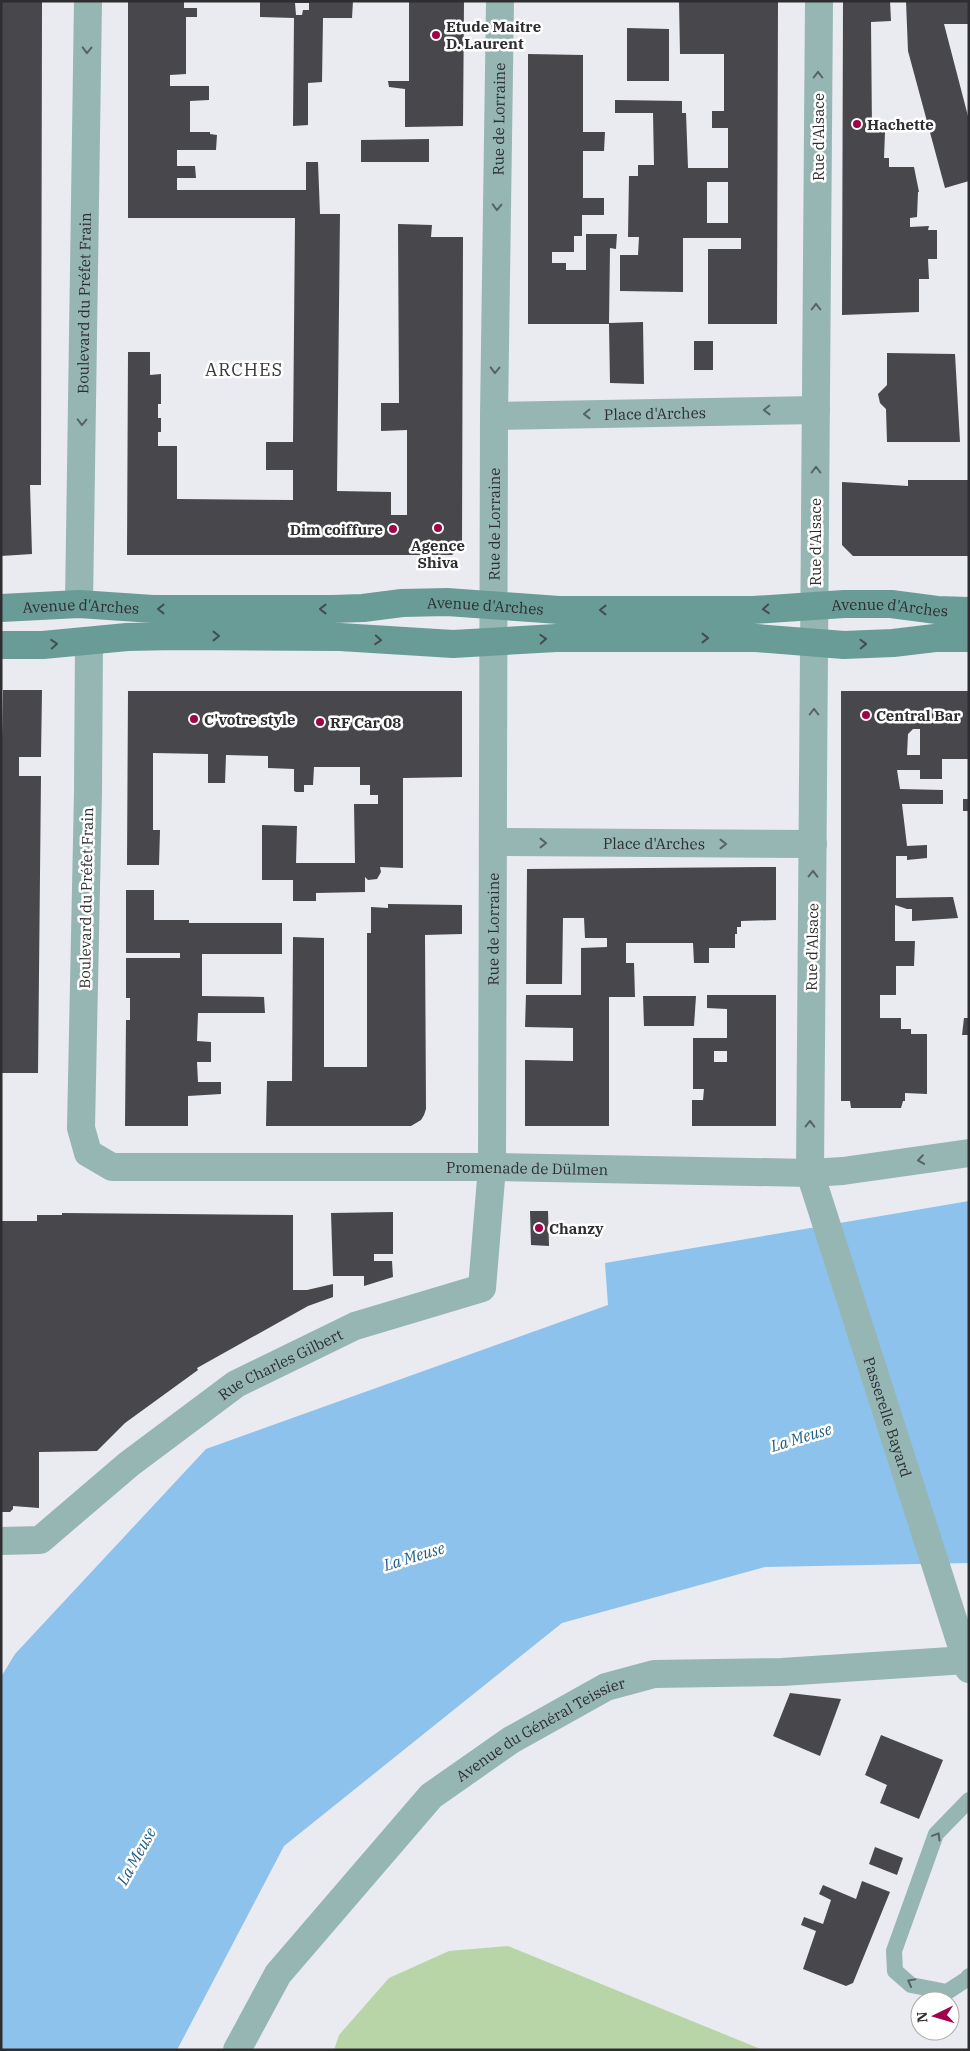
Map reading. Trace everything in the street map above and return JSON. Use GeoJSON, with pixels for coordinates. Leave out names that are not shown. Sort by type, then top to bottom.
{"type":"FeatureCollection","features":[{"type":"Feature","properties":{"kind":"main road","name":"Avenue d'Arches"},"geometry":{"type":"LineString","coordinates":[[1,608],[80,604],[153,609],[333,609],[424,602],[559,610],[752,610],[891,604],[937,610],[969,611]]}},
{"type":"Feature","properties":{"kind":"main road","name":"Avenue d'Arches"},"geometry":{"type":"LineString","coordinates":[[1,645],[89,641],[127,637],[185,636],[340,637],[436,644],[556,638],[756,638],[844,645],[893,643],[935,638],[969,638]]}},
{"type":"Feature","properties":{"kind":"street","name":"Boulevard du Préfet Frain"},"geometry":{"type":"LineString","coordinates":[[80,604],[88,1]]}},
{"type":"Feature","properties":{"kind":"street","name":"Rue de Lorraine"},"geometry":{"type":"LineString","coordinates":[[492,1167],[494,416],[500,1]]}},
{"type":"Feature","properties":{"kind":"street","name":"Rue d'Alsace"},"geometry":{"type":"LineString","coordinates":[[810,1173],[818,1]]}},
{"type":"Feature","properties":{"kind":"street","name":"Place d'Arches"},"geometry":{"type":"LineString","coordinates":[[494,416],[816,410]]}},
{"type":"Feature","properties":{"kind":"street","name":"Boulevard du Préfet Frain"},"geometry":{"type":"LineString","coordinates":[[88,1153],[80,1128],[88,792],[89,641]]}},
{"type":"Feature","properties":{"kind":"street","name":"Place d'Arches"},"geometry":{"type":"LineString","coordinates":[[494,842],[813,844]]}},
{"type":"Feature","properties":{"kind":"street","name":"Promenade de Dülmen"},"geometry":{"type":"LineString","coordinates":[[88,1153],[112,1167],[492,1167],[810,1173],[843,1172],[969,1153]]}},
{"type":"Feature","properties":{"kind":"street","name":"Rue Charles Gilbert"},"geometry":{"type":"LineString","coordinates":[[1,1541],[40,1540],[129,1464],[236,1384],[355,1326],[482,1288],[492,1167]]}},
{"type":"Feature","properties":{"kind":"street","name":"Passerelle Bayard"},"geometry":{"type":"LineString","coordinates":[[810,1173],[968,1663]]}},
{"type":"Feature","properties":{"kind":"street","name":"Avenue du Général Teissier"},"geometry":{"type":"LineString","coordinates":[[238,2050],[278,1974],[431,1796],[512,1740],[606,1688],[654,1674],[782,1672],[968,1663]]}},
{"type":"Feature","properties":{"kind":"lane"},"geometry":{"type":"LineString","coordinates":[[969,1800],[936,1834],[894,1951],[895,1971],[911,1985],[947,1992],[969,1976]]}},
{"type":"Feature","properties":{"kind":"green space"},"geometry":{"type":"Polygon","coordinates":[[[508,1946],[763,2050],[334,2050],[339,2035],[389,1978],[449,1951],[508,1946]]]}},
{"type":"Feature","properties":{"kind":"water","name":"La Meuse"},"geometry":{"type":"Polygon","coordinates":[[[969,1201],[969,1563],[765,1567],[562,1623],[284,1846],[177,2050],[1,2050],[1,1677],[15,1654],[206,1449],[608,1305],[605,1263],[969,1201]]]}},
{"type":"Feature","properties":{"kind":"building"},"geometry":{"type":"Polygon","coordinates":[[[1,1],[42,1],[42,10],[41,485],[30,485],[32,554],[1,556],[1,1]]]}},
{"type":"Feature","properties":{"kind":"building"},"geometry":{"type":"Polygon","coordinates":[[[128,1],[184,1],[184,8],[197,8],[197,17],[186,17],[186,74],[170,75],[170,86],[209,86],[209,100],[190,101],[190,132],[210,132],[210,134],[217,135],[216,150],[177,150],[177,166],[195,166],[196,178],[177,178],[177,190],[306,190],[306,162],[318,162],[320,214],[340,214],[337,491],[391,492],[391,515],[407,515],[407,430],[381,431],[381,403],[399,403],[398,224],[432,225],[431,237],[463,237],[462,546],[452,555],[127,555],[128,352],[150,352],[150,375],[161,374],[161,404],[158,404],[158,418],[161,418],[161,432],[158,432],[158,446],[177,446],[177,499],[293,500],[293,470],[266,470],[266,442],[293,442],[295,218],[128,218],[128,1]]]}},
{"type":"Feature","properties":{"kind":"building"},"geometry":{"type":"Polygon","coordinates":[[[260,1],[353,1],[352,18],[323,18],[322,82],[308,83],[308,125],[293,126],[294,18],[260,17],[260,1]],[[295,3],[296,15],[302,15],[303,10],[309,10],[309,3],[295,3]]]}},
{"type":"Feature","properties":{"kind":"building"},"geometry":{"type":"Polygon","coordinates":[[[409,1],[464,1],[463,126],[405,127],[405,89],[389,87],[388,81],[409,81],[409,1]]]}},
{"type":"Feature","properties":{"kind":"building"},"geometry":{"type":"Polygon","coordinates":[[[679,1],[778,1],[777,324],[708,324],[708,249],[741,249],[741,238],[683,238],[683,292],[620,291],[620,255],[638,255],[639,237],[628,237],[629,176],[638,176],[638,165],[654,165],[653,113],[615,113],[615,100],[682,101],[682,113],[686,113],[688,168],[728,168],[728,128],[712,128],[712,111],[724,111],[724,54],[680,54],[679,1]],[[707,182],[707,223],[728,223],[728,182],[707,182]]]}},
{"type":"Feature","properties":{"kind":"building"},"geometry":{"type":"Polygon","coordinates":[[[843,1],[890,1],[891,21],[871,22],[872,132],[885,132],[884,158],[889,158],[889,167],[914,167],[919,192],[917,217],[910,218],[910,227],[929,226],[928,230],[937,230],[937,259],[928,259],[929,279],[919,279],[919,312],[842,315],[843,1]]]}},
{"type":"Feature","properties":{"kind":"building"},"geometry":{"type":"Polygon","coordinates":[[[906,1],[969,1],[969,24],[944,24],[969,120],[969,181],[945,188],[908,51],[906,1]]]}},
{"type":"Feature","properties":{"kind":"building"},"geometry":{"type":"Polygon","coordinates":[[[627,28],[669,29],[669,81],[627,81],[627,28]]]}},
{"type":"Feature","properties":{"kind":"building"},"geometry":{"type":"Polygon","coordinates":[[[528,54],[583,55],[583,132],[605,132],[604,151],[583,151],[583,198],[604,198],[604,215],[582,215],[582,236],[574,236],[574,252],[552,252],[552,263],[566,263],[566,270],[586,270],[586,234],[617,234],[616,249],[610,248],[609,323],[643,322],[644,384],[610,383],[609,324],[528,324],[528,54]]]}},
{"type":"Feature","properties":{"kind":"building"},"geometry":{"type":"Polygon","coordinates":[[[429,139],[429,162],[361,162],[361,140],[429,139]]]}},
{"type":"Feature","properties":{"kind":"building"},"geometry":{"type":"Polygon","coordinates":[[[694,341],[713,341],[713,370],[694,370],[694,341]]]}},
{"type":"Feature","properties":{"kind":"building"},"geometry":{"type":"Polygon","coordinates":[[[887,353],[955,354],[960,442],[887,442],[886,409],[880,403],[878,394],[887,385],[887,353]]]}},
{"type":"Feature","properties":{"kind":"building"},"geometry":{"type":"Polygon","coordinates":[[[908,480],[969,480],[969,556],[853,556],[842,545],[842,482],[908,486],[908,480]]]}},
{"type":"Feature","properties":{"kind":"building"},"geometry":{"type":"Polygon","coordinates":[[[3,690],[42,690],[41,757],[19,757],[19,776],[41,776],[38,1073],[1,1073],[3,690]]]}},
{"type":"Feature","properties":{"kind":"building"},"geometry":{"type":"Polygon","coordinates":[[[128,691],[462,691],[462,777],[403,778],[403,868],[380,867],[381,872],[377,879],[368,880],[365,877],[365,892],[316,893],[316,901],[293,901],[293,880],[262,880],[262,825],[297,826],[296,863],[355,863],[354,804],[378,804],[378,795],[370,795],[370,785],[360,785],[360,767],[314,767],[313,785],[304,785],[304,792],[296,792],[294,791],[294,769],[268,768],[268,756],[226,755],[225,783],[208,783],[208,754],[153,753],[153,830],[160,830],[159,865],[127,865],[128,691]]]}},
{"type":"Feature","properties":{"kind":"building"},"geometry":{"type":"Polygon","coordinates":[[[841,691],[969,691],[969,759],[942,759],[942,779],[920,779],[920,770],[897,770],[900,789],[943,790],[943,804],[902,804],[907,846],[927,845],[927,858],[907,860],[907,856],[896,856],[896,898],[953,897],[958,918],[912,921],[912,909],[895,905],[895,941],[915,941],[914,966],[896,966],[896,995],[880,995],[880,1018],[901,1018],[901,1029],[911,1029],[911,1034],[927,1034],[927,1094],[905,1093],[905,1101],[903,1101],[901,1108],[851,1108],[850,1101],[841,1101],[841,691]],[[913,729],[908,734],[907,755],[920,755],[920,729],[913,729]]]}},
{"type":"Feature","properties":{"kind":"building"},"geometry":{"type":"Polygon","coordinates":[[[963,799],[969,799],[969,811],[963,811],[963,799]]]}},
{"type":"Feature","properties":{"kind":"building"},"geometry":{"type":"Polygon","coordinates":[[[776,867],[776,920],[741,921],[741,927],[737,927],[737,934],[735,934],[735,948],[709,948],[709,963],[694,963],[693,943],[626,943],[626,963],[634,963],[635,997],[609,997],[609,1126],[525,1126],[525,1060],[573,1061],[573,1028],[525,1027],[526,995],[581,995],[581,948],[607,947],[607,938],[585,938],[584,918],[563,918],[562,984],[526,984],[527,869],[776,867]]]}},
{"type":"Feature","properties":{"kind":"building"},"geometry":{"type":"Polygon","coordinates":[[[126,890],[154,890],[154,920],[189,920],[189,923],[282,923],[282,954],[202,954],[202,996],[264,997],[265,1013],[198,1013],[197,1041],[211,1042],[211,1062],[197,1062],[198,1082],[221,1082],[221,1094],[188,1096],[188,1126],[125,1126],[126,1020],[130,1020],[130,998],[126,998],[126,958],[180,958],[180,953],[126,953],[126,890]]]}},
{"type":"Feature","properties":{"kind":"building"},"geometry":{"type":"Polygon","coordinates":[[[388,904],[462,905],[462,934],[425,935],[426,1109],[424,1115],[421,1120],[411,1126],[266,1126],[267,1081],[292,1081],[293,937],[324,938],[324,1067],[367,1067],[367,933],[371,933],[371,907],[388,908],[388,904]]]}},
{"type":"Feature","properties":{"kind":"building"},"geometry":{"type":"Polygon","coordinates":[[[707,995],[776,995],[776,1126],[692,1126],[692,1100],[703,1100],[704,1089],[693,1089],[693,1038],[727,1038],[727,1009],[707,1008],[707,995]],[[714,1051],[714,1062],[727,1062],[727,1051],[714,1051]]]}},
{"type":"Feature","properties":{"kind":"building"},"geometry":{"type":"Polygon","coordinates":[[[643,996],[696,996],[694,1026],[644,1026],[643,996]]]}},
{"type":"Feature","properties":{"kind":"building"},"geometry":{"type":"Polygon","coordinates":[[[964,1018],[969,1018],[969,1035],[962,1035],[964,1018]]]}},
{"type":"Feature","properties":{"kind":"building","name":"Chanzy"},"geometry":{"type":"Polygon","coordinates":[[[530,1211],[548,1211],[549,1246],[531,1245],[530,1211]]]}},
{"type":"Feature","properties":{"kind":"building"},"geometry":{"type":"Polygon","coordinates":[[[393,1212],[393,1254],[374,1254],[374,1261],[392,1261],[393,1277],[364,1286],[364,1276],[333,1276],[331,1213],[393,1212]]]}},
{"type":"Feature","properties":{"kind":"building"},"geometry":{"type":"Polygon","coordinates":[[[62,1213],[293,1215],[293,1290],[307,1290],[333,1284],[333,1297],[308,1306],[197,1368],[198,1370],[125,1423],[97,1451],[39,1452],[39,1508],[13,1506],[10,1512],[1,1512],[1,1221],[37,1221],[37,1215],[62,1215],[62,1213]]]}},
{"type":"Feature","properties":{"kind":"building"},"geometry":{"type":"Polygon","coordinates":[[[790,1693],[841,1699],[820,1756],[773,1736],[790,1693]]]}},
{"type":"Feature","properties":{"kind":"building"},"geometry":{"type":"Polygon","coordinates":[[[881,1735],[943,1760],[919,1819],[880,1803],[887,1785],[865,1775],[881,1735]]]}},
{"type":"Feature","properties":{"kind":"building"},"geometry":{"type":"Polygon","coordinates":[[[875,1847],[903,1858],[897,1875],[869,1864],[875,1847]]]}},
{"type":"Feature","properties":{"kind":"building"},"geometry":{"type":"Polygon","coordinates":[[[862,1881],[890,1892],[853,1983],[846,1986],[803,1969],[816,1931],[801,1925],[804,1917],[823,1924],[831,1900],[819,1894],[823,1885],[856,1899],[862,1881]]]}},
{"type":"Feature","properties":{"kind":"place","name":"Etude Maitre D. Laurent"},"geometry":{"type":"Point","coordinates":[436,35]}},
{"type":"Feature","properties":{"kind":"place","name":"Hachette"},"geometry":{"type":"Point","coordinates":[857,124]}},
{"type":"Feature","properties":{"kind":"place","name":"Agence Shiva"},"geometry":{"type":"Point","coordinates":[438,528]}},
{"type":"Feature","properties":{"kind":"place","name":"Dim coiffure"},"geometry":{"type":"Point","coordinates":[393,529]}},
{"type":"Feature","properties":{"kind":"place","name":"Central Bar"},"geometry":{"type":"Point","coordinates":[866,715]}},
{"type":"Feature","properties":{"kind":"place","name":"C'votre style"},"geometry":{"type":"Point","coordinates":[194,719]}},
{"type":"Feature","properties":{"kind":"place","name":"RF Car 08"},"geometry":{"type":"Point","coordinates":[320,722]}},
{"type":"Feature","properties":{"kind":"place","name":"Chanzy"},"geometry":{"type":"Point","coordinates":[539,1228]}},
{"type":"Feature","properties":{"kind":"district","name":"ARCHES"},"geometry":{"type":"Point","coordinates":[244,369]}}]}
